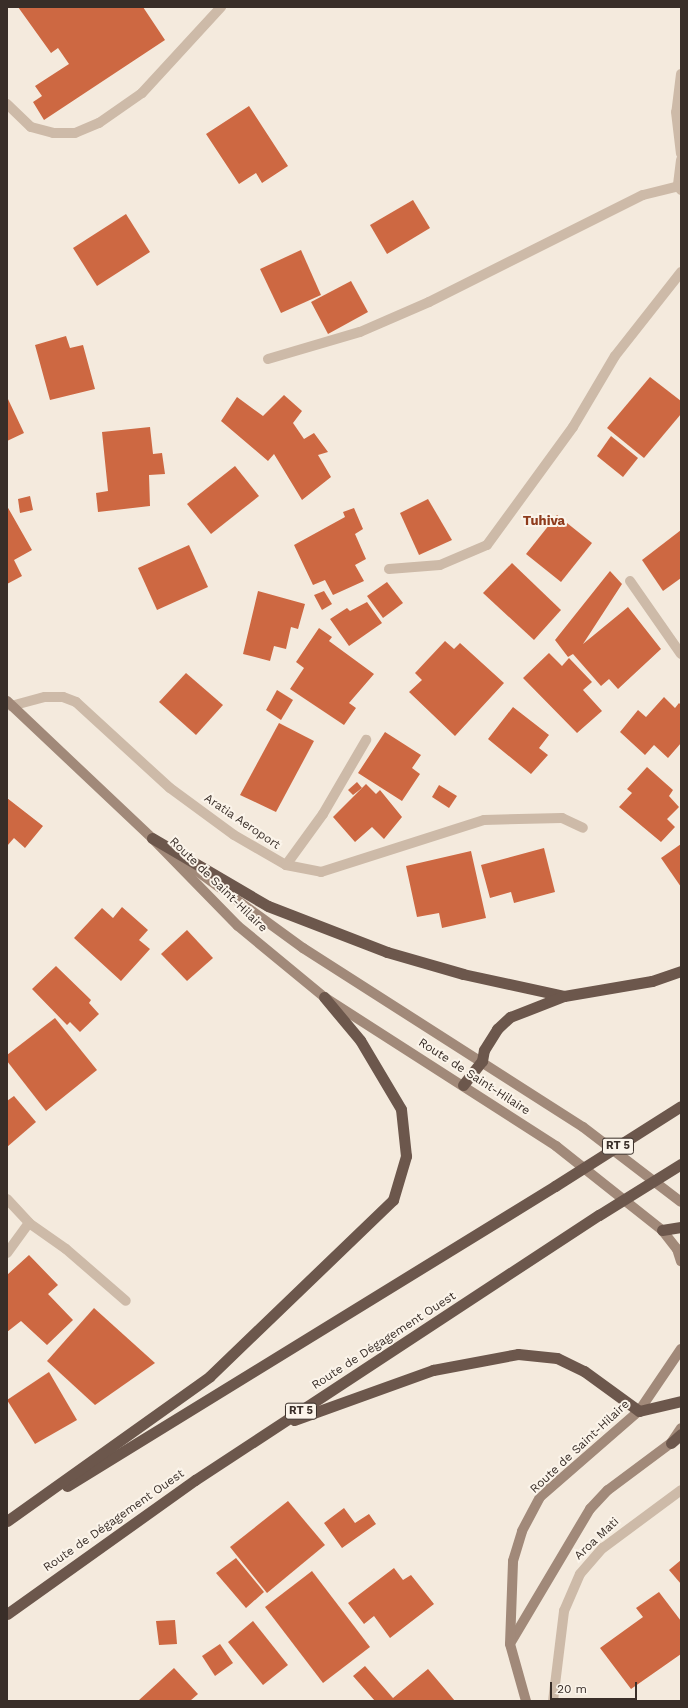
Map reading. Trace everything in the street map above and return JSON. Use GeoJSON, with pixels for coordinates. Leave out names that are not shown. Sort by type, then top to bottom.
{"type":"FeatureCollection","features":[{"type":"Feature","properties":{"kind":"highway"},"geometry":{"type":"LineString","coordinates":[[152,838],[268,906],[387,952],[463,974],[564,996]]}},
{"type":"Feature","properties":{"kind":"highway"},"geometry":{"type":"LineString","coordinates":[[463,1085],[482,1061],[484,1050],[497,1029],[510,1017],[564,996],[652,981],[681,971]]}},
{"type":"Feature","properties":{"kind":"highway"},"geometry":{"type":"LineString","coordinates":[[7,1522],[210,1376],[393,1200],[406,1156],[401,1109],[360,1040],[324,997]]}},
{"type":"Feature","properties":{"kind":"highway","name":"RT 5"},"geometry":{"type":"LineString","coordinates":[[7,1522],[556,1186],[681,1106]]}},
{"type":"Feature","properties":{"kind":"highway","name":"Route de Dégagement Ouest"},"geometry":{"type":"LineString","coordinates":[[7,1614],[176,1493],[681,1164]]}},
{"type":"Feature","properties":{"kind":"highway"},"geometry":{"type":"LineString","coordinates":[[662,1230],[681,1227]]}},
{"type":"Feature","properties":{"kind":"highway"},"geometry":{"type":"LineString","coordinates":[[276,1427],[432,1370],[518,1354],[557,1358],[584,1371],[639,1411],[681,1401]]}},
{"type":"Feature","properties":{"kind":"highway"},"geometry":{"type":"LineString","coordinates":[[671,1443],[681,1434]]}},
{"type":"Feature","properties":{"kind":"main road"},"geometry":{"type":"LineString","coordinates":[[9,703],[152,838]]}},
{"type":"Feature","properties":{"kind":"main road","name":"Route de Saint-Hilaire"},"geometry":{"type":"LineString","coordinates":[[152,838],[238,926],[324,997],[556,1146],[662,1230],[677,1249],[681,1261]]}},
{"type":"Feature","properties":{"kind":"main road","name":"Route de Saint-Hilaire"},"geometry":{"type":"LineString","coordinates":[[152,838],[303,948],[584,1127],[681,1202]]}},
{"type":"Feature","properties":{"kind":"main road","name":"Route de Saint-Hilaire"},"geometry":{"type":"LineString","coordinates":[[526,1701],[510,1644],[513,1561],[522,1531],[540,1498],[639,1411],[681,1349]]}},
{"type":"Feature","properties":{"kind":"main road"},"geometry":{"type":"LineString","coordinates":[[510,1644],[590,1509],[608,1490],[671,1443],[681,1428]]}},
{"type":"Feature","properties":{"kind":"street"},"geometry":{"type":"LineString","coordinates":[[7,104],[31,127],[53,133],[76,133],[99,123],[142,93],[221,7]]}},
{"type":"Feature","properties":{"kind":"street"},"geometry":{"type":"LineString","coordinates":[[681,74],[676,112],[681,154]]}},
{"type":"Feature","properties":{"kind":"street"},"geometry":{"type":"LineString","coordinates":[[268,359],[367,329],[429,302],[643,195],[680,188],[681,160]]}},
{"type":"Feature","properties":{"kind":"street"},"geometry":{"type":"LineString","coordinates":[[389,569],[440,565],[487,545],[573,427],[615,356],[681,272]]}},
{"type":"Feature","properties":{"kind":"street"},"geometry":{"type":"LineString","coordinates":[[630,581],[681,654]]}},
{"type":"Feature","properties":{"kind":"street","name":"Aratia Aeroport"},"geometry":{"type":"LineString","coordinates":[[9,703],[45,697],[63,696],[76,702],[170,788],[234,835],[286,865],[321,872],[484,820],[562,818],[583,828]]}},
{"type":"Feature","properties":{"kind":"street"},"geometry":{"type":"LineString","coordinates":[[286,865],[323,814],[366,740]]}},
{"type":"Feature","properties":{"kind":"street"},"geometry":{"type":"LineString","coordinates":[[7,1199],[29,1223],[66,1249],[126,1301]]}},
{"type":"Feature","properties":{"kind":"street"},"geometry":{"type":"LineString","coordinates":[[7,1253],[29,1223]]}},
{"type":"Feature","properties":{"kind":"street","name":"Aroa Mati"},"geometry":{"type":"LineString","coordinates":[[553,1701],[564,1611],[580,1574],[603,1548],[681,1490]]}},
{"type":"Feature","properties":{"kind":"building"},"geometry":{"type":"Polygon","coordinates":[[[18,7],[143,7],[165,40],[44,120],[33,102],[42,96],[35,86],[69,64],[58,48],[51,53],[18,7]]]}},
{"type":"Feature","properties":{"kind":"building"},"geometry":{"type":"Polygon","coordinates":[[[249,106],[288,166],[262,183],[256,173],[239,184],[206,134],[249,106]]]}},
{"type":"Feature","properties":{"kind":"building"},"geometry":{"type":"Polygon","coordinates":[[[413,200],[430,228],[387,254],[370,225],[413,200]]]}},
{"type":"Feature","properties":{"kind":"building"},"geometry":{"type":"Polygon","coordinates":[[[126,214],[150,252],[97,286],[73,248],[126,214]]]}},
{"type":"Feature","properties":{"kind":"building"},"geometry":{"type":"Polygon","coordinates":[[[301,250],[321,295],[281,313],[260,269],[301,250]]]}},
{"type":"Feature","properties":{"kind":"building"},"geometry":{"type":"Polygon","coordinates":[[[351,281],[368,312],[328,334],[311,302],[351,281]]]}},
{"type":"Feature","properties":{"kind":"building"},"geometry":{"type":"Polygon","coordinates":[[[66,336],[70,348],[83,345],[95,389],[50,400],[35,345],[66,336]]]}},
{"type":"Feature","properties":{"kind":"building"},"geometry":{"type":"Polygon","coordinates":[[[650,377],[681,401],[681,414],[644,458],[607,428],[650,377]]]}},
{"type":"Feature","properties":{"kind":"building"},"geometry":{"type":"Polygon","coordinates":[[[284,395],[302,411],[293,423],[304,439],[314,433],[328,452],[318,455],[331,477],[302,500],[274,454],[268,461],[221,421],[237,397],[263,416],[284,395]]]}},
{"type":"Feature","properties":{"kind":"building"},"geometry":{"type":"Polygon","coordinates":[[[7,397],[24,433],[7,441],[7,397]]]}},
{"type":"Feature","properties":{"kind":"building"},"geometry":{"type":"Polygon","coordinates":[[[150,427],[153,454],[162,453],[165,474],[149,475],[150,506],[98,512],[96,493],[108,491],[102,432],[150,427]]]}},
{"type":"Feature","properties":{"kind":"building"},"geometry":{"type":"Polygon","coordinates":[[[611,436],[638,458],[623,477],[597,456],[611,436]]]}},
{"type":"Feature","properties":{"kind":"building"},"geometry":{"type":"Polygon","coordinates":[[[235,466],[259,496],[211,534],[187,504],[235,466]]]}},
{"type":"Feature","properties":{"kind":"building"},"geometry":{"type":"Polygon","coordinates":[[[30,496],[33,510],[20,513],[18,499],[30,496]]]}},
{"type":"Feature","properties":{"kind":"building"},"geometry":{"type":"Polygon","coordinates":[[[428,499],[452,540],[419,555],[400,513],[428,499]]]}},
{"type":"Feature","properties":{"kind":"building"},"geometry":{"type":"Polygon","coordinates":[[[7,506],[32,550],[14,560],[22,576],[7,584],[7,506]]]}},
{"type":"Feature","properties":{"kind":"building"},"geometry":{"type":"Polygon","coordinates":[[[354,508],[363,529],[355,534],[366,559],[355,565],[364,581],[333,595],[325,580],[313,585],[294,545],[345,517],[343,512],[354,508]]]}},
{"type":"Feature","properties":{"kind":"building"},"geometry":{"type":"Polygon","coordinates":[[[557,515],[592,543],[561,582],[526,554],[557,515]]]}},
{"type":"Feature","properties":{"kind":"building"},"geometry":{"type":"Polygon","coordinates":[[[681,530],[681,578],[663,591],[642,560],[681,530]]]}},
{"type":"Feature","properties":{"kind":"building"},"geometry":{"type":"Polygon","coordinates":[[[189,545],[208,587],[157,610],[138,568],[189,545]]]}},
{"type":"Feature","properties":{"kind":"building"},"geometry":{"type":"Polygon","coordinates":[[[512,563],[561,610],[534,640],[483,593],[512,563]]]}},
{"type":"Feature","properties":{"kind":"building"},"geometry":{"type":"Polygon","coordinates":[[[610,571],[622,584],[583,644],[628,607],[661,649],[618,689],[609,679],[601,686],[573,654],[568,657],[555,640],[610,571]]]}},
{"type":"Feature","properties":{"kind":"building"},"geometry":{"type":"Polygon","coordinates":[[[387,582],[403,603],[383,618],[367,596],[387,582]]]}},
{"type":"Feature","properties":{"kind":"building"},"geometry":{"type":"Polygon","coordinates":[[[258,591],[305,604],[298,629],[291,627],[286,649],[274,646],[270,661],[243,654],[258,591]]]}},
{"type":"Feature","properties":{"kind":"building"},"geometry":{"type":"Polygon","coordinates":[[[324,591],[332,604],[322,610],[314,595],[324,591]]]}},
{"type":"Feature","properties":{"kind":"building"},"geometry":{"type":"Polygon","coordinates":[[[367,602],[382,623],[349,646],[330,619],[347,608],[350,611],[367,602]]]}},
{"type":"Feature","properties":{"kind":"building"},"geometry":{"type":"Polygon","coordinates":[[[319,628],[332,637],[329,641],[374,674],[349,703],[356,708],[344,725],[290,689],[304,668],[296,662],[319,628]]]}},
{"type":"Feature","properties":{"kind":"building"},"geometry":{"type":"Polygon","coordinates":[[[445,641],[454,649],[460,643],[504,683],[455,736],[409,692],[422,680],[415,673],[445,641]]]}},
{"type":"Feature","properties":{"kind":"building"},"geometry":{"type":"Polygon","coordinates":[[[549,653],[562,666],[569,658],[592,682],[583,690],[602,711],[577,733],[523,678],[549,653]]]}},
{"type":"Feature","properties":{"kind":"building"},"geometry":{"type":"Polygon","coordinates":[[[186,673],[223,705],[196,735],[159,702],[186,673]]]}},
{"type":"Feature","properties":{"kind":"building"},"geometry":{"type":"Polygon","coordinates":[[[277,690],[293,700],[281,720],[266,710],[277,690]]]}},
{"type":"Feature","properties":{"kind":"building"},"geometry":{"type":"Polygon","coordinates":[[[664,697],[675,708],[679,703],[681,705],[681,743],[668,758],[654,745],[645,755],[620,732],[638,710],[646,717],[664,697]]]}},
{"type":"Feature","properties":{"kind":"building"},"geometry":{"type":"Polygon","coordinates":[[[513,707],[549,735],[539,748],[548,755],[531,774],[488,739],[513,707]]]}},
{"type":"Feature","properties":{"kind":"building"},"geometry":{"type":"Polygon","coordinates":[[[279,723],[314,741],[276,812],[240,795],[279,723]]]}},
{"type":"Feature","properties":{"kind":"building"},"geometry":{"type":"Polygon","coordinates":[[[385,732],[421,755],[412,768],[420,774],[402,801],[358,773],[385,732]]]}},
{"type":"Feature","properties":{"kind":"building"},"geometry":{"type":"Polygon","coordinates":[[[647,767],[673,790],[669,796],[679,807],[667,819],[675,827],[661,842],[619,807],[632,793],[627,789],[647,767]]]}},
{"type":"Feature","properties":{"kind":"building"},"geometry":{"type":"Polygon","coordinates":[[[357,782],[362,788],[353,795],[348,790],[357,782]]]}},
{"type":"Feature","properties":{"kind":"building"},"geometry":{"type":"Polygon","coordinates":[[[366,784],[376,794],[380,790],[402,817],[384,839],[372,827],[355,842],[333,817],[366,784]]]}},
{"type":"Feature","properties":{"kind":"building"},"geometry":{"type":"Polygon","coordinates":[[[439,785],[457,796],[449,808],[432,797],[439,785]]]}},
{"type":"Feature","properties":{"kind":"building"},"geometry":{"type":"Polygon","coordinates":[[[7,798],[43,826],[25,848],[14,838],[7,846],[7,798]]]}},
{"type":"Feature","properties":{"kind":"building"},"geometry":{"type":"Polygon","coordinates":[[[681,844],[681,887],[661,858],[681,844]]]}},
{"type":"Feature","properties":{"kind":"building"},"geometry":{"type":"Polygon","coordinates":[[[544,848],[555,892],[514,903],[511,892],[490,898],[481,865],[544,848]]]}},
{"type":"Feature","properties":{"kind":"building"},"geometry":{"type":"Polygon","coordinates":[[[471,851],[486,918],[442,928],[439,913],[417,917],[406,866],[471,851]]]}},
{"type":"Feature","properties":{"kind":"building"},"geometry":{"type":"Polygon","coordinates":[[[122,907],[148,930],[139,940],[150,949],[121,981],[74,938],[102,908],[113,918],[122,907]]]}},
{"type":"Feature","properties":{"kind":"building"},"geometry":{"type":"Polygon","coordinates":[[[187,930],[213,958],[187,981],[161,954],[187,930]]]}},
{"type":"Feature","properties":{"kind":"building"},"geometry":{"type":"Polygon","coordinates":[[[56,966],[91,1000],[89,1003],[99,1014],[80,1032],[70,1022],[67,1025],[32,989],[56,966]]]}},
{"type":"Feature","properties":{"kind":"building"},"geometry":{"type":"Polygon","coordinates":[[[55,1018],[97,1070],[46,1111],[7,1061],[7,1055],[55,1018]]]}},
{"type":"Feature","properties":{"kind":"building"},"geometry":{"type":"Polygon","coordinates":[[[14,1096],[36,1122],[7,1147],[7,1101],[14,1096]]]}},
{"type":"Feature","properties":{"kind":"building"},"geometry":{"type":"Polygon","coordinates":[[[29,1255],[58,1285],[48,1294],[73,1320],[47,1345],[21,1321],[7,1332],[7,1275],[29,1255]]]}},
{"type":"Feature","properties":{"kind":"building"},"geometry":{"type":"Polygon","coordinates":[[[94,1308],[155,1363],[95,1405],[47,1361],[94,1308]]]}},
{"type":"Feature","properties":{"kind":"building"},"geometry":{"type":"Polygon","coordinates":[[[49,1372],[77,1420],[35,1444],[7,1400],[49,1372]]]}},
{"type":"Feature","properties":{"kind":"building"},"geometry":{"type":"Polygon","coordinates":[[[288,1501],[325,1545],[267,1593],[230,1547],[288,1501]]]}},
{"type":"Feature","properties":{"kind":"building"},"geometry":{"type":"Polygon","coordinates":[[[344,1508],[355,1523],[369,1514],[376,1524],[342,1548],[324,1523],[344,1508]]]}},
{"type":"Feature","properties":{"kind":"building"},"geometry":{"type":"Polygon","coordinates":[[[236,1558],[264,1592],[246,1608],[216,1573],[236,1558]]]}},
{"type":"Feature","properties":{"kind":"building"},"geometry":{"type":"Polygon","coordinates":[[[681,1560],[681,1584],[669,1570],[681,1560]]]}},
{"type":"Feature","properties":{"kind":"building"},"geometry":{"type":"Polygon","coordinates":[[[394,1568],[403,1580],[411,1575],[434,1604],[390,1638],[374,1616],[364,1624],[348,1603],[394,1568]]]}},
{"type":"Feature","properties":{"kind":"building"},"geometry":{"type":"Polygon","coordinates":[[[312,1571],[370,1647],[323,1683],[265,1607],[312,1571]]]}},
{"type":"Feature","properties":{"kind":"building"},"geometry":{"type":"Polygon","coordinates":[[[659,1592],[681,1621],[681,1654],[631,1689],[600,1648],[643,1617],[636,1608],[659,1592]]]}},
{"type":"Feature","properties":{"kind":"building"},"geometry":{"type":"Polygon","coordinates":[[[175,1620],[177,1644],[159,1645],[156,1621],[175,1620]]]}},
{"type":"Feature","properties":{"kind":"building"},"geometry":{"type":"Polygon","coordinates":[[[253,1621],[288,1665],[263,1685],[228,1642],[253,1621]]]}},
{"type":"Feature","properties":{"kind":"building"},"geometry":{"type":"Polygon","coordinates":[[[220,1644],[233,1663],[215,1676],[202,1656],[220,1644]]]}},
{"type":"Feature","properties":{"kind":"building"},"geometry":{"type":"Polygon","coordinates":[[[365,1666],[393,1698],[428,1669],[455,1701],[375,1701],[353,1676],[365,1666]]]}},
{"type":"Feature","properties":{"kind":"building"},"geometry":{"type":"Polygon","coordinates":[[[174,1668],[198,1694],[190,1701],[138,1701],[174,1668]]]}},
{"type":"Feature","properties":{"kind":"district","name":"Tuhiva"},"geometry":{"type":"Point","coordinates":[544,521]}}]}
